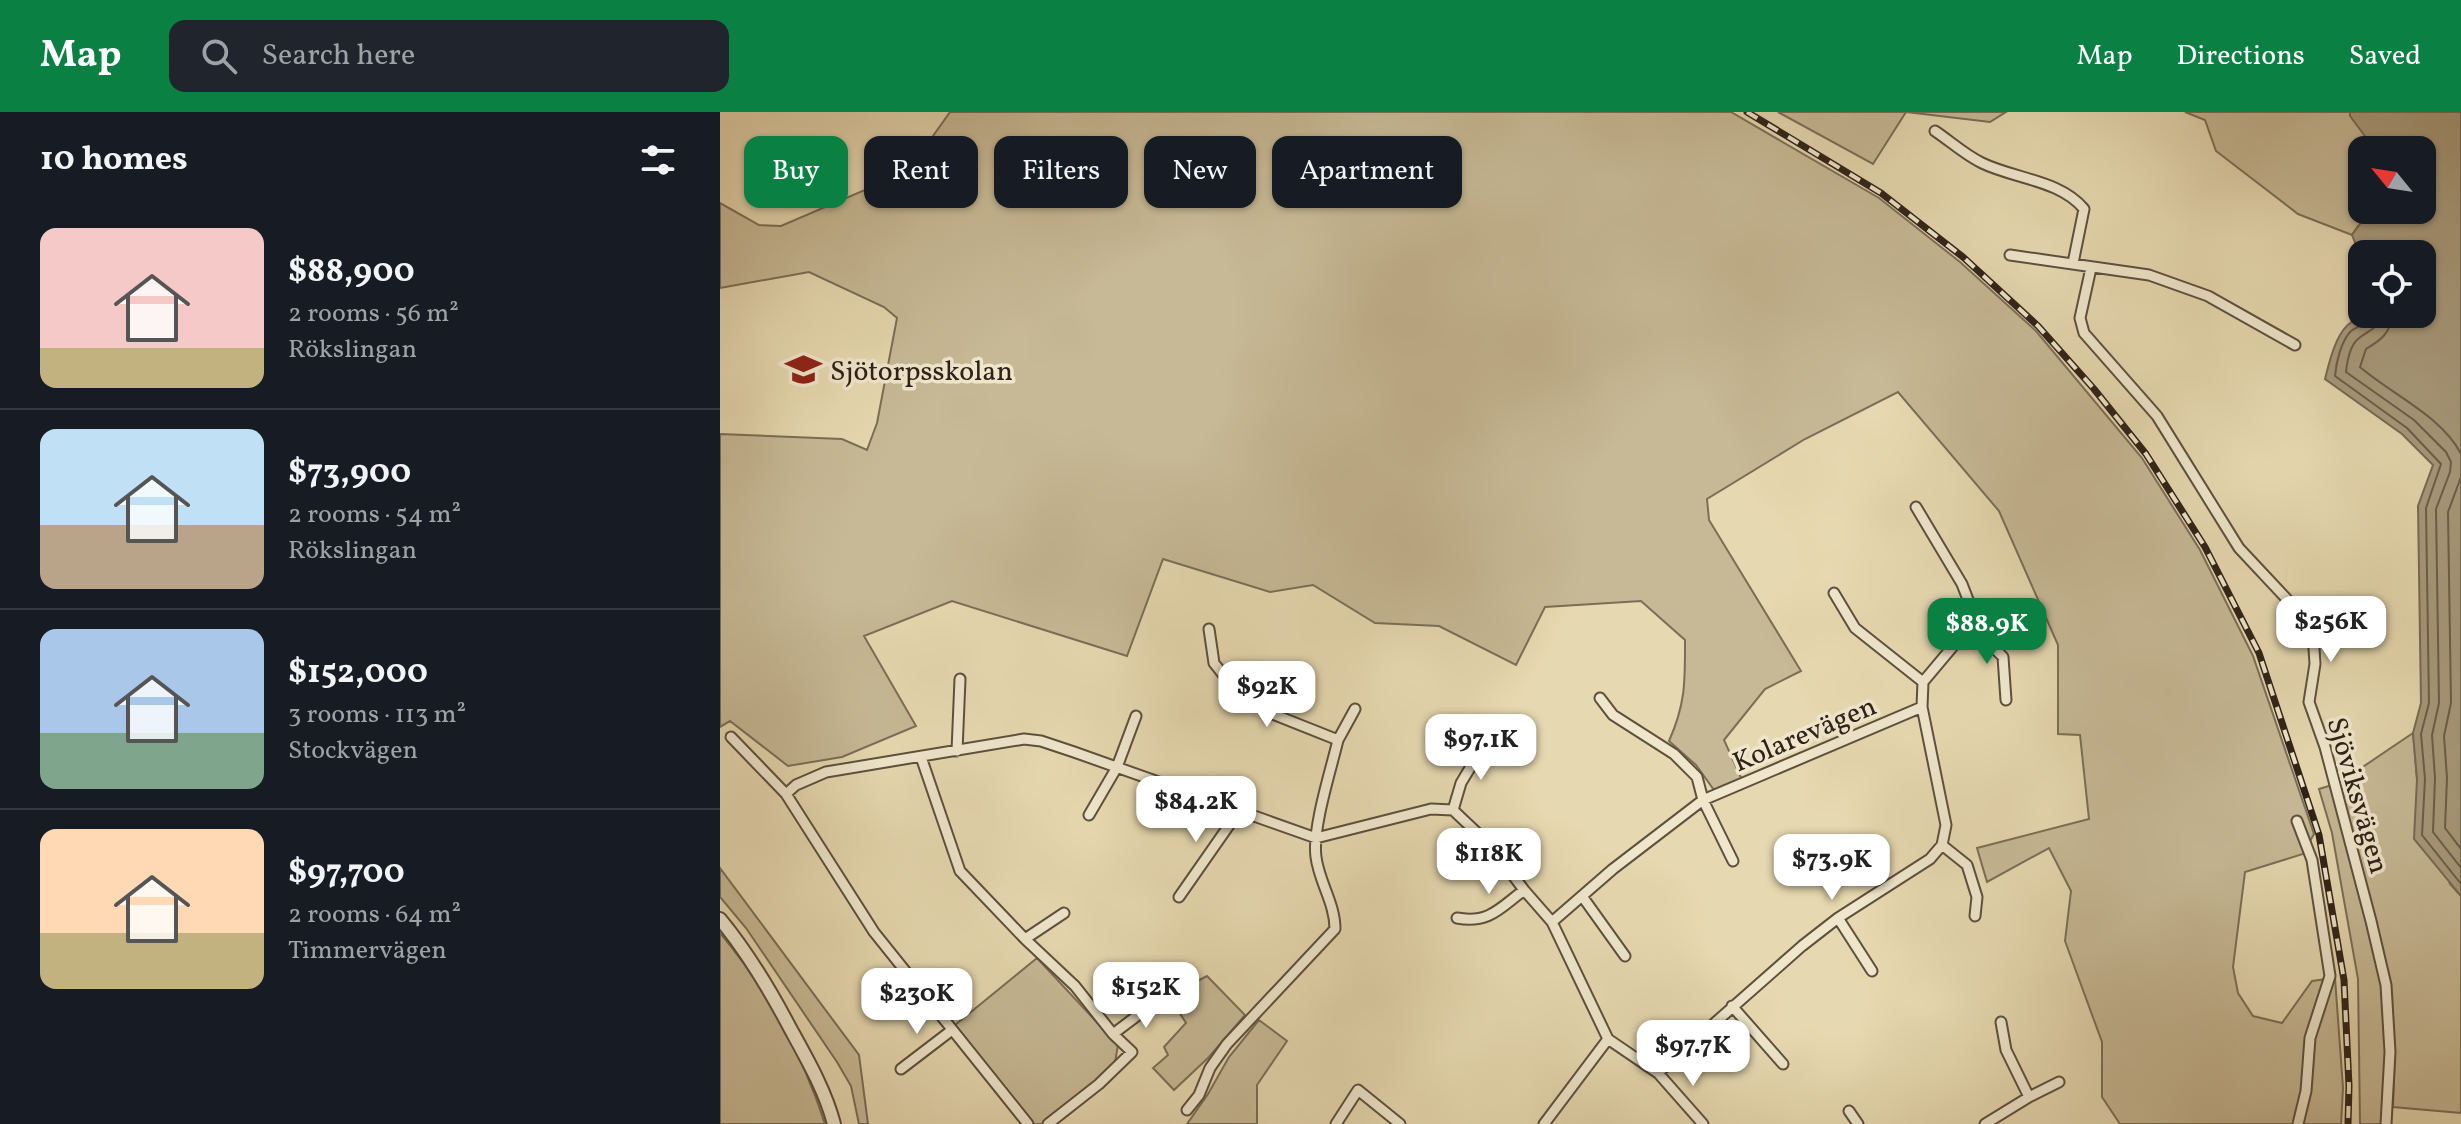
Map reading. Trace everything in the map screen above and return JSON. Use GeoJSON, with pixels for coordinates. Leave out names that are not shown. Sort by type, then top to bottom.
{"type":"FeatureCollection","features":[{"type":"Feature","properties":{"kind":"street"},"geometry":{"type":"LineString","coordinates":[[1935,131],[1981,163],[2074,197],[2084,209],[2073,263]]}},
{"type":"Feature","properties":{"kind":"street"},"geometry":{"type":"LineString","coordinates":[[2010,255],[2149,275],[2208,296],[2295,345]]}},
{"type":"Feature","properties":{"kind":"street","name":"Sjöviksvägen"},"geometry":{"type":"LineString","coordinates":[[2091,268],[2080,318],[2084,333],[2157,416],[2239,548],[2298,611],[2313,633],[2315,664],[2309,702],[2325,747],[2386,985],[2390,1052],[2386,1124]]}},
{"type":"Feature","properties":{"kind":"street"},"geometry":{"type":"LineString","coordinates":[[1658,1073],[1732,1006],[1838,918],[1930,859],[1942,845],[1946,825],[1922,707],[1923,682],[1965,632],[1972,610],[1962,584],[1916,507]]}},
{"type":"Feature","properties":{"kind":"street"},"geometry":{"type":"LineString","coordinates":[[1834,593],[1855,628],[1923,682]]}},
{"type":"Feature","properties":{"kind":"street"},"geometry":{"type":"LineString","coordinates":[[1209,629],[1214,663],[1229,682],[1270,713],[1338,740]]}},
{"type":"Feature","properties":{"kind":"street"},"geometry":{"type":"LineString","coordinates":[[1965,632],[1991,645],[2003,657],[2006,700]]}},
{"type":"Feature","properties":{"kind":"street"},"geometry":{"type":"LineString","coordinates":[[957,751],[960,679]]}},
{"type":"Feature","properties":{"kind":"street"},"geometry":{"type":"LineString","coordinates":[[1600,698],[1613,715],[1674,754],[1697,777],[1703,800],[1733,861]]}},
{"type":"Feature","properties":{"kind":"street","name":"Kolarevägen"},"geometry":{"type":"LineString","coordinates":[[1552,922],[1613,869],[1703,800],[1922,707]]}},
{"type":"Feature","properties":{"kind":"street"},"geometry":{"type":"LineString","coordinates":[[1187,1110],[1199,1095],[1210,1068],[1227,1044],[1335,929],[1335,913],[1316,858],[1316,838],[1338,740],[1355,709]]}},
{"type":"Feature","properties":{"kind":"street"},"geometry":{"type":"LineString","coordinates":[[1089,815],[1117,767],[1136,716]]}},
{"type":"Feature","properties":{"kind":"street"},"geometry":{"type":"LineString","coordinates":[[731,737],[786,794],[874,932],[1028,1124]]}},
{"type":"Feature","properties":{"kind":"street"},"geometry":{"type":"LineString","coordinates":[[786,794],[792,781],[826,772],[1008,741],[1041,741],[1316,838],[1431,809],[1453,810],[1492,847],[1552,922],[1608,1039],[1658,1073],[1702,1123]]}},
{"type":"Feature","properties":{"kind":"street"},"geometry":{"type":"LineString","coordinates":[[1453,810],[1461,783],[1485,743]]}},
{"type":"Feature","properties":{"kind":"street"},"geometry":{"type":"LineString","coordinates":[[921,757],[960,871],[1075,986],[1113,1034],[1132,1052],[1099,1084],[1048,1124]]}},
{"type":"Feature","properties":{"kind":"street"},"geometry":{"type":"LineString","coordinates":[[1179,897],[1239,811]]}},
{"type":"Feature","properties":{"kind":"street"},"geometry":{"type":"LineString","coordinates":[[2297,821],[2312,860],[2330,976],[2310,1038],[2306,1091],[2298,1124]]}},
{"type":"Feature","properties":{"kind":"street"},"geometry":{"type":"LineString","coordinates":[[1942,845],[1967,865],[1977,897],[1975,916]]}},
{"type":"Feature","properties":{"kind":"street"},"geometry":{"type":"LineString","coordinates":[[1457,918],[1473,921],[1487,918],[1524,890]]}},
{"type":"Feature","properties":{"kind":"street"},"geometry":{"type":"LineString","coordinates":[[1582,896],[1625,956]]}},
{"type":"Feature","properties":{"kind":"street"},"geometry":{"type":"LineString","coordinates":[[1025,939],[1064,913]]}},
{"type":"Feature","properties":{"kind":"street"},"geometry":{"type":"LineString","coordinates":[[1838,918],[1872,971]]}},
{"type":"Feature","properties":{"kind":"street"},"geometry":{"type":"LineString","coordinates":[[720,919],[738,940],[773,996],[828,1103],[834,1124]]}},
{"type":"Feature","properties":{"kind":"street"},"geometry":{"type":"LineString","coordinates":[[1113,1034],[1158,1000]]}},
{"type":"Feature","properties":{"kind":"street"},"geometry":{"type":"LineString","coordinates":[[1732,1006],[1783,1064]]}},
{"type":"Feature","properties":{"kind":"street"},"geometry":{"type":"LineString","coordinates":[[2001,1022],[2006,1050],[2029,1097]]}},
{"type":"Feature","properties":{"kind":"street"},"geometry":{"type":"LineString","coordinates":[[901,1069],[952,1030]]}},
{"type":"Feature","properties":{"kind":"street"},"geometry":{"type":"LineString","coordinates":[[1544,1124],[1608,1039]]}},
{"type":"Feature","properties":{"kind":"street"},"geometry":{"type":"LineString","coordinates":[[1985,1124],[2059,1082]]}},
{"type":"Feature","properties":{"kind":"street"},"geometry":{"type":"LineString","coordinates":[[1336,1124],[1358,1090],[1400,1124]]}},
{"type":"Feature","properties":{"kind":"street"},"geometry":{"type":"LineString","coordinates":[[1849,1111],[1858,1124]]}},
{"type":"Feature","properties":{"kind":"shaded area"},"geometry":{"type":"Polygon","coordinates":[[[950,112],[1731,112],[1879,198],[1960,262],[2036,331],[2142,458],[2200,550],[2253,656],[2314,834],[2303,854],[2245,872],[2233,967],[2238,993],[2253,1016],[2282,1023],[2312,981],[2335,978],[2343,1088],[2341,1124],[2120,1124],[2102,1097],[2102,1042],[2065,941],[2071,891],[2049,848],[1987,882],[1977,848],[2089,819],[2080,735],[2058,734],[2058,645],[1999,511],[1898,392],[1805,439],[1707,499],[1709,520],[1801,671],[1765,689],[1724,740],[1742,780],[1714,790],[1696,765],[1669,741],[1682,703],[1685,640],[1641,601],[1545,607],[1516,665],[1439,626],[1375,623],[1313,585],[1270,592],[1163,559],[1127,656],[952,601],[864,636],[916,726],[842,757],[788,766],[730,721],[720,727],[720,434],[842,439],[867,450],[877,423],[897,318],[884,307],[809,272],[720,288],[720,203],[759,225],[781,226],[823,208],[848,208],[848,197],[864,190],[864,208],[978,208],[978,136],[933,136],[950,112]]]}},
{"type":"Feature","properties":{"kind":"shaded area"},"geometry":{"type":"Polygon","coordinates":[[[1778,112],[1906,112],[1873,164],[1778,112]]]}},
{"type":"Feature","properties":{"kind":"shaded area"},"geometry":{"type":"Polygon","coordinates":[[[1906,112],[2006,112],[1990,122],[1906,112]]]}},
{"type":"Feature","properties":{"kind":"shaded area"},"geometry":{"type":"Polygon","coordinates":[[[2185,112],[2461,112],[2461,241],[2358,226],[2352,235],[2298,214],[2216,151],[2205,120],[2185,112]]]}},
{"type":"Feature","properties":{"kind":"shaded area"},"geometry":{"type":"Polygon","coordinates":[[[2413,733],[2417,779],[2450,884],[2461,896],[2461,1113],[2393,1107],[2395,1050],[2390,984],[2339,783],[2413,733]]]}},
{"type":"Feature","properties":{"kind":"shaded area"},"geometry":{"type":"Polygon","coordinates":[[[2332,785],[2382,984],[2386,1052],[2381,1124],[2360,1124],[2358,979],[2332,833],[2319,789],[2332,785]]]}},
{"type":"Feature","properties":{"kind":"shaded area"},"geometry":{"type":"Polygon","coordinates":[[[720,868],[859,1055],[868,1124],[859,1124],[851,1086],[837,1062],[746,928],[720,897],[720,868]]]}},
{"type":"Feature","properties":{"kind":"shaded area"},"geometry":{"type":"Polygon","coordinates":[[[720,933],[753,976],[782,1023],[806,1073],[825,1124],[720,1124],[720,933]]]}},
{"type":"Feature","properties":{"kind":"shaded area"},"geometry":{"type":"Polygon","coordinates":[[[1037,958],[1118,1045],[1114,1068],[1042,1124],[1033,1124],[955,1025],[1037,958]]]}},
{"type":"Feature","properties":{"kind":"shaded area"},"geometry":{"type":"Polygon","coordinates":[[[1207,976],[1245,1015],[1209,1057],[1174,1090],[1153,1068],[1168,1055],[1164,1047],[1186,1023],[1179,1012],[1186,987],[1207,976]]]}},
{"type":"Feature","properties":{"kind":"shaded area"},"geometry":{"type":"Polygon","coordinates":[[[1259,1020],[1287,1041],[1257,1085],[1257,1124],[1187,1124],[1229,1057],[1259,1020]]]}},
{"type":"Feature","properties":{"kind":"water"},"geometry":{"type":"Polygon","coordinates":[[[2350,112],[2461,112],[2461,896],[2414,839],[2417,779],[2413,733],[2421,703],[2418,506],[2433,465],[2402,434],[2325,379],[2338,339],[2348,325],[2348,328],[2436,328],[2436,240],[2354,240],[2352,235],[2360,224],[2436,224],[2436,136],[2365,136],[2350,112]]]}},
{"type":"Feature","properties":{"kind":"railway"},"geometry":{"type":"LineString","coordinates":[[1747,112],[1881,193],[1963,257],[2038,326],[2146,454],[2205,547],[2259,653],[2319,835],[2344,980],[2348,1124]]}},
{"type":"Feature","properties":{"kind":"place","name":"Sjötorpsskolan"},"geometry":{"type":"Point","coordinates":[804,370]}}]}
